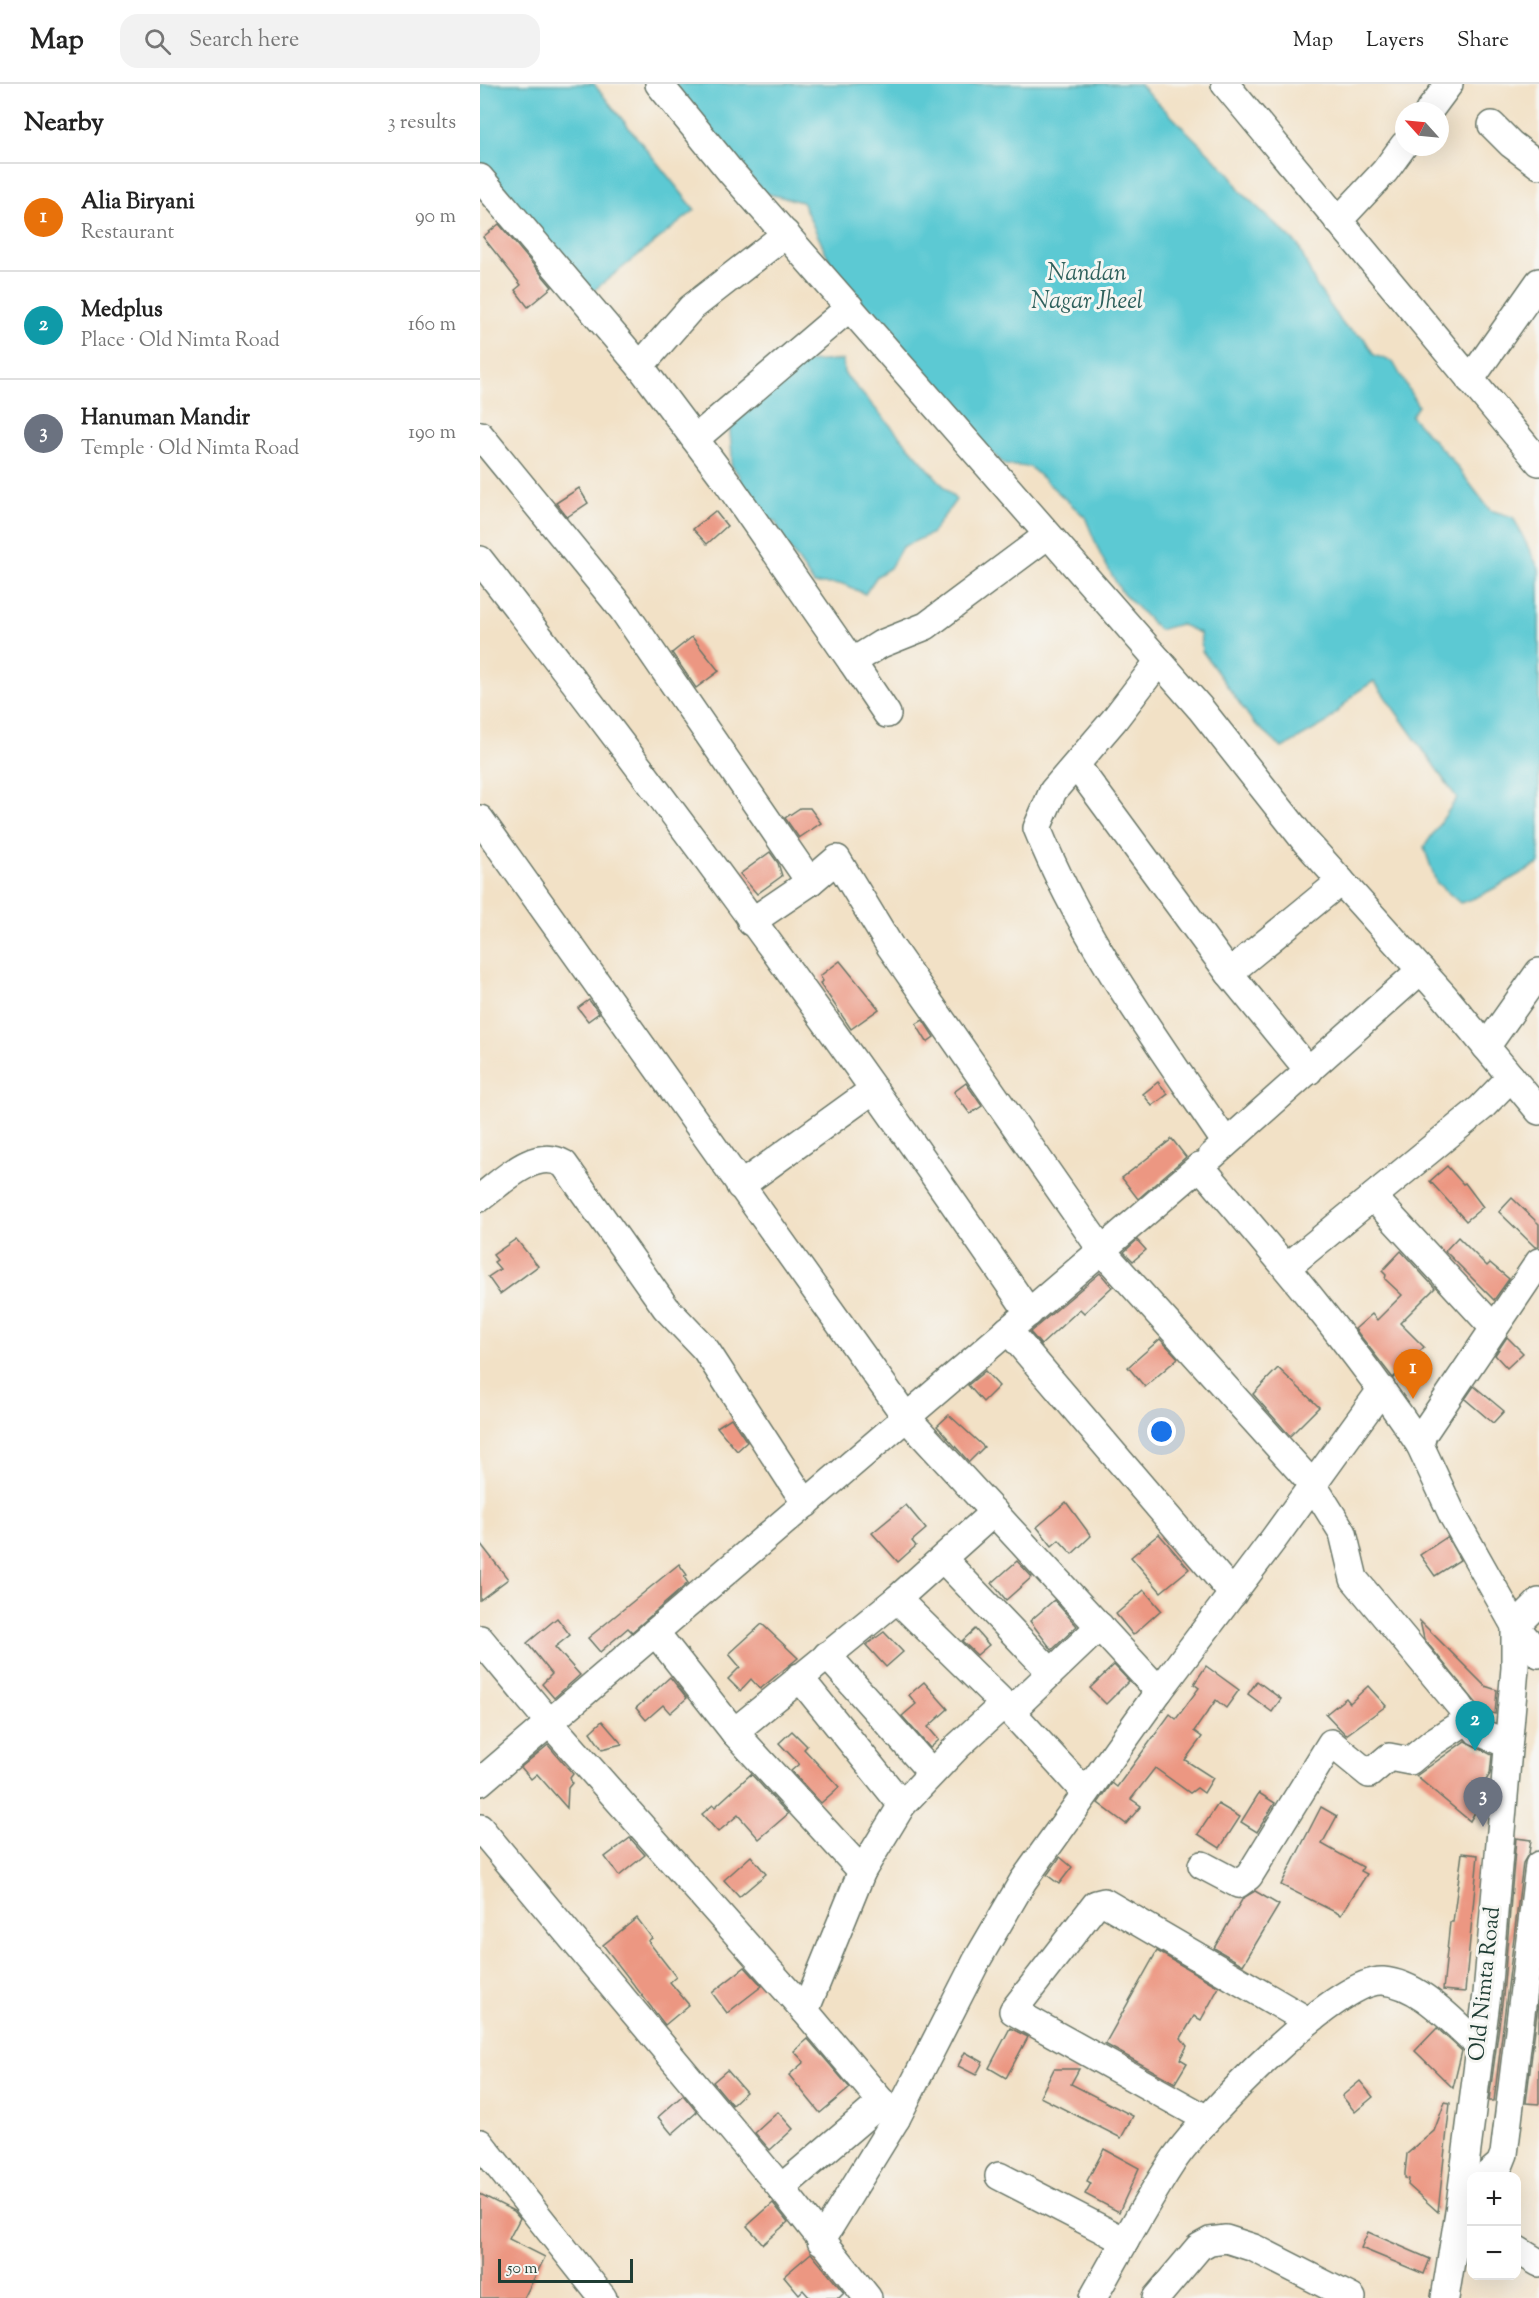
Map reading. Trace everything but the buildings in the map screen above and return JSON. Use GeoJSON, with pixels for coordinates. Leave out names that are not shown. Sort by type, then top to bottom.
{"type":"FeatureCollection","features":[{"type":"Feature","properties":{"kind":"street"},"geometry":{"type":"LineString","coordinates":[[659,84],[786,234],[1159,661],[1341,881],[1421,970],[1539,1111]]}},
{"type":"Feature","properties":{"kind":"street"},"geometry":{"type":"LineString","coordinates":[[1225,84],[1470,380],[1535,448]]}},
{"type":"Feature","properties":{"kind":"street"},"geometry":{"type":"LineString","coordinates":[[1436,102],[1449,84]]}},
{"type":"Feature","properties":{"kind":"street"},"geometry":{"type":"LineString","coordinates":[[1492,125],[1511,144],[1539,165]]}},
{"type":"Feature","properties":{"kind":"street"},"geometry":{"type":"LineString","coordinates":[[1338,221],[1385,171],[1396,156]]}},
{"type":"Feature","properties":{"kind":"street"},"geometry":{"type":"LineString","coordinates":[[480,178],[640,366],[695,439],[888,714]]}},
{"type":"Feature","properties":{"kind":"street"},"geometry":{"type":"LineString","coordinates":[[640,366],[692,308],[786,234]]}},
{"type":"Feature","properties":{"kind":"street"},"geometry":{"type":"LineString","coordinates":[[1470,380],[1539,282]]}},
{"type":"Feature","properties":{"kind":"street"},"geometry":{"type":"LineString","coordinates":[[695,439],[850,307]]}},
{"type":"Feature","properties":{"kind":"street"},"geometry":{"type":"LineString","coordinates":[[480,435],[623,610],[810,882]]}},
{"type":"Feature","properties":{"kind":"street"},"geometry":{"type":"LineString","coordinates":[[852,662],[881,644],[926,626],[1048,535]]}},
{"type":"Feature","properties":{"kind":"street"},"geometry":{"type":"LineString","coordinates":[[480,560],[655,788],[873,1090],[1029,1313]]}},
{"type":"Feature","properties":{"kind":"street"},"geometry":{"type":"LineString","coordinates":[[1159,661],[1114,720],[1053,791],[1037,828],[1055,872],[1096,947],[1226,1143]]}},
{"type":"Feature","properties":{"kind":"street"},"geometry":{"type":"LineString","coordinates":[[1076,765],[1229,973],[1309,1071]]}},
{"type":"Feature","properties":{"kind":"street"},"geometry":{"type":"LineString","coordinates":[[480,819],[906,1417],[1159,1691]]}},
{"type":"Feature","properties":{"kind":"street"},"geometry":{"type":"LineString","coordinates":[[751,922],[810,882],[837,858],[890,946],[1103,1252],[1313,1485],[1343,1533],[1354,1579],[1478,1731],[1507,1744]]}},
{"type":"Feature","properties":{"kind":"street"},"geometry":{"type":"LineString","coordinates":[[1229,973],[1341,881]]}},
{"type":"Feature","properties":{"kind":"street"},"geometry":{"type":"LineString","coordinates":[[480,1782],[1008,1330],[1103,1252],[1421,970]]}},
{"type":"Feature","properties":{"kind":"street"},"geometry":{"type":"LineString","coordinates":[[1486,1047],[1539,972]]}},
{"type":"Feature","properties":{"kind":"street"},"geometry":{"type":"LineString","coordinates":[[1287,1267],[1481,1108],[1511,1077]]}},
{"type":"Feature","properties":{"kind":"street"},"geometry":{"type":"LineString","coordinates":[[740,1186],[873,1090]]}},
{"type":"Feature","properties":{"kind":"street"},"geometry":{"type":"LineString","coordinates":[[480,1198],[539,1158],[553,1158],[564,1164],[666,1308],[706,1350],[806,1504]]}},
{"type":"Feature","properties":{"kind":"street"},"geometry":{"type":"LineString","coordinates":[[1200,1166],[1287,1267],[1382,1389],[1420,1445],[1453,1516],[1515,1626],[1539,1654]]}},
{"type":"Feature","properties":{"kind":"street"},"geometry":{"type":"LineString","coordinates":[[1373,1197],[1494,1328]]}},
{"type":"Feature","properties":{"kind":"street"},"geometry":{"type":"LineString","coordinates":[[1420,1445],[1424,1434],[1539,1262]]}},
{"type":"Feature","properties":{"kind":"street"},"geometry":{"type":"LineString","coordinates":[[1008,1330],[1233,1593]]}},
{"type":"Feature","properties":{"kind":"street"},"geometry":{"type":"LineString","coordinates":[[821,2241],[889,2110],[1023,1881],[1084,1792],[1382,1389]]}},
{"type":"Feature","properties":{"kind":"street"},"geometry":{"type":"LineString","coordinates":[[734,1732],[897,1599],[994,1512]]}},
{"type":"Feature","properties":{"kind":"street"},"geometry":{"type":"LineString","coordinates":[[943,1559],[1050,1671]]}},
{"type":"Feature","properties":{"kind":"street"},"geometry":{"type":"LineString","coordinates":[[897,1599],[1007,1708],[1084,1792]]}},
{"type":"Feature","properties":{"kind":"street"},"geometry":{"type":"LineString","coordinates":[[1515,1626],[1539,1602]]}},
{"type":"Feature","properties":{"kind":"street"},"geometry":{"type":"LineString","coordinates":[[805,2011],[862,1870],[902,1804],[931,1772],[1100,1626]]}},
{"type":"Feature","properties":{"kind":"street","name":"Old Nimta Road"},"geometry":{"type":"LineString","coordinates":[[1444,2298],[1466,2202],[1515,1668],[1515,1626]]}},
{"type":"Feature","properties":{"kind":"street"},"geometry":{"type":"LineString","coordinates":[[655,1632],[734,1732],[862,1870]]}},
{"type":"Feature","properties":{"kind":"street"},"geometry":{"type":"LineString","coordinates":[[480,1639],[549,1722],[805,2011],[889,2110]]}},
{"type":"Feature","properties":{"kind":"street"},"geometry":{"type":"LineString","coordinates":[[826,1655],[931,1772]]}},
{"type":"Feature","properties":{"kind":"street"},"geometry":{"type":"LineString","coordinates":[[799,1677],[902,1804]]}},
{"type":"Feature","properties":{"kind":"street"},"geometry":{"type":"LineString","coordinates":[[1202,1865],[1238,1884],[1249,1876],[1331,1743],[1369,1774],[1389,1757],[1410,1761],[1433,1742],[1469,1719]]}},
{"type":"Feature","properties":{"kind":"street"},"geometry":{"type":"LineString","coordinates":[[480,1828],[782,2188],[821,2241],[868,2298]]}},
{"type":"Feature","properties":{"kind":"street"},"geometry":{"type":"LineString","coordinates":[[1491,2172],[1500,2164],[1504,2154],[1539,1866]]}},
{"type":"Feature","properties":{"kind":"street"},"geometry":{"type":"LineString","coordinates":[[1207,2119],[1013,2011],[1096,1904],[1104,1902],[1308,2021]]}},
{"type":"Feature","properties":{"kind":"street"},"geometry":{"type":"LineString","coordinates":[[1093,2298],[1174,2160],[1207,2119],[1308,2021],[1359,1985],[1368,1981],[1400,1984],[1418,1994],[1480,2046]]}},
{"type":"Feature","properties":{"kind":"street"},"geometry":{"type":"LineString","coordinates":[[782,2188],[889,2110]]}},
{"type":"Feature","properties":{"kind":"street"},"geometry":{"type":"LineString","coordinates":[[480,2143],[603,2298]]}},
{"type":"Feature","properties":{"kind":"street"},"geometry":{"type":"LineString","coordinates":[[999,2176],[1125,2241]]}},
{"type":"Feature","properties":{"kind":"street"},"geometry":{"type":"LineString","coordinates":[[1156,2298],[1199,2247],[1210,2241],[1226,2239],[1254,2248],[1352,2298]]}},
{"type":"Feature","properties":{"kind":"street"},"geometry":{"type":"LineString","coordinates":[[1521,2252],[1539,2263]]}},
{"type":"Feature","properties":{"kind":"water"},"geometry":{"type":"Polygon","coordinates":[[[480,84],[594,84],[695,210],[588,295],[480,168],[480,84]]]}},
{"type":"Feature","properties":{"kind":"water","name":"Nandan Nagar Jheel"},"geometry":{"type":"Polygon","coordinates":[[[673,84],[1139,84],[1230,174],[1240,191],[1298,245],[1316,285],[1345,327],[1364,338],[1374,355],[1393,362],[1418,406],[1411,416],[1451,459],[1490,510],[1513,517],[1539,569],[1539,864],[1480,896],[1460,903],[1436,882],[1424,847],[1457,798],[1374,681],[1357,692],[1326,723],[1282,748],[1253,722],[1202,651],[1200,633],[1180,624],[1159,630],[1121,591],[1101,556],[1085,517],[1030,467],[1005,465],[969,431],[833,268],[802,202],[764,193],[673,84]]]}},
{"type":"Feature","properties":{"kind":"water"},"geometry":{"type":"Polygon","coordinates":[[[843,360],[844,373],[956,500],[931,534],[902,547],[890,568],[877,576],[865,594],[843,584],[814,584],[784,540],[775,521],[755,515],[739,488],[740,477],[731,465],[730,426],[803,362],[843,360]]]}},
{"type":"Feature","properties":{"kind":"place","name":"Alia Biryani"},"geometry":{"type":"Point","coordinates":[1413,1399]}},
{"type":"Feature","properties":{"kind":"place","name":"Medplus"},"geometry":{"type":"Point","coordinates":[1475,1751]}},
{"type":"Feature","properties":{"kind":"place","name":"Hanuman Mandir"},"geometry":{"type":"Point","coordinates":[1483,1827]}}]}
